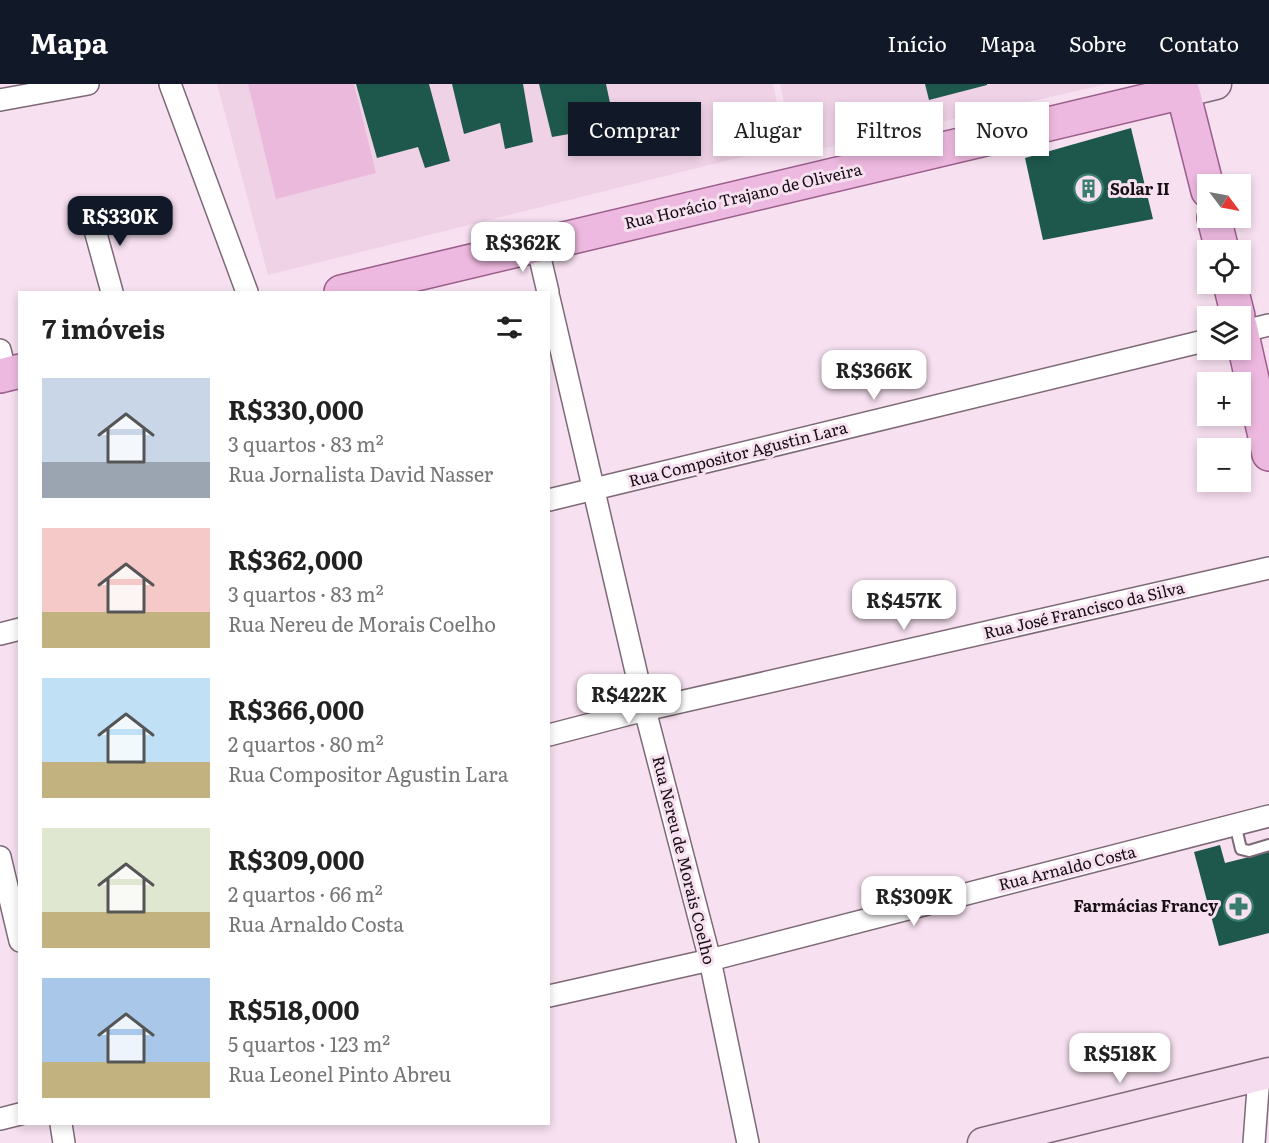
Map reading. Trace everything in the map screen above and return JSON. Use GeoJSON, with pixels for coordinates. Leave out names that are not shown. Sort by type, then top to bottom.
{"type":"FeatureCollection","features":[{"type":"Feature","properties":{"kind":"main road"},"geometry":{"type":"LineString","coordinates":[[1182,88],[1204,174]]}},
{"type":"Feature","properties":{"kind":"main road","name":"Rua Horácio Trajano de Oliveira"},"geometry":{"type":"LineString","coordinates":[[345,291],[1182,88]]}},
{"type":"Feature","properties":{"kind":"main road"},"geometry":{"type":"LineString","coordinates":[[1251,354],[1269,454]]}},
{"type":"Feature","properties":{"kind":"street"},"geometry":{"type":"LineString","coordinates":[[0,100],[88,84]]}},
{"type":"Feature","properties":{"kind":"street"},"geometry":{"type":"LineString","coordinates":[[170,84],[247,291]]}},
{"type":"Feature","properties":{"kind":"street","name":"Rua Horácio Trajano de Oliveira"},"geometry":{"type":"LineString","coordinates":[[1182,88],[1216,84]]}},
{"type":"Feature","properties":{"kind":"street"},"geometry":{"type":"LineString","coordinates":[[90,212],[112,291]]}},
{"type":"Feature","properties":{"kind":"street"},"geometry":{"type":"LineString","coordinates":[[537,244],[548,291]]}},
{"type":"Feature","properties":{"kind":"street","name":"Rua Nereu de Morais Coelho"},"geometry":{"type":"LineString","coordinates":[[550,302],[645,710],[710,960],[748,1143]]}},
{"type":"Feature","properties":{"kind":"street","name":"Rua Compositor Agustin Lara"},"geometry":{"type":"LineString","coordinates":[[550,500],[1197,343]]}},
{"type":"Feature","properties":{"kind":"street","name":"Rua José Francisco da Silva"},"geometry":{"type":"LineString","coordinates":[[550,735],[645,710],[1269,568]]}},
{"type":"Feature","properties":{"kind":"street"},"geometry":{"type":"LineString","coordinates":[[0,634],[18,630]]}},
{"type":"Feature","properties":{"kind":"street","name":"Rua Arnaldo Costa"},"geometry":{"type":"LineString","coordinates":[[550,996],[710,960],[1269,816]]}},
{"type":"Feature","properties":{"kind":"street"},"geometry":{"type":"LineString","coordinates":[[6,870],[18,931]]}},
{"type":"Feature","properties":{"kind":"street"},"geometry":{"type":"LineString","coordinates":[[983,1143],[1264,1074],[1254,1143]]}},
{"type":"Feature","properties":{"kind":"street"},"geometry":{"type":"LineString","coordinates":[[0,1119],[18,1114]]}},
{"type":"Feature","properties":{"kind":"street"},"geometry":{"type":"LineString","coordinates":[[61,1125],[64,1143]]}},
{"type":"Feature","properties":{"kind":"lane"},"geometry":{"type":"LineString","coordinates":[[1235,824],[1241,849],[1249,851],[1269,845]]}},
{"type":"Feature","properties":{"kind":"shaded area"},"geometry":{"type":"Polygon","coordinates":[[[217,84],[773,84],[777,102],[713,102],[713,156],[746,156],[268,275],[217,84]]]}},
{"type":"Feature","properties":{"kind":"shaded area"},"geometry":{"type":"Polygon","coordinates":[[[248,84],[354,84],[376,173],[276,199],[248,84]]]}},
{"type":"Feature","properties":{"kind":"shaded area"},"geometry":{"type":"Polygon","coordinates":[[[780,84],[1107,84],[1028,102],[955,102],[955,119],[943,121],[943,102],[835,102],[835,146],[823,149],[823,102],[784,102],[780,84]]]}},
{"type":"Feature","properties":{"kind":"building"},"geometry":{"type":"Polygon","coordinates":[[[356,84],[429,84],[450,161],[425,168],[418,147],[377,158],[356,84]]]}},
{"type":"Feature","properties":{"kind":"building"},"geometry":{"type":"Polygon","coordinates":[[[452,84],[523,84],[533,142],[505,149],[500,123],[464,134],[452,84]]]}},
{"type":"Feature","properties":{"kind":"building"},"geometry":{"type":"Polygon","coordinates":[[[539,84],[606,84],[610,102],[568,102],[568,134],[552,137],[539,84]]]}},
{"type":"Feature","properties":{"kind":"building"},"geometry":{"type":"Polygon","coordinates":[[[925,84],[987,84],[987,85],[929,100],[925,84]]]}},
{"type":"Feature","properties":{"kind":"building","name":"Solar II"},"geometry":{"type":"Polygon","coordinates":[[[1131,128],[1153,219],[1043,240],[1025,158],[1049,156],[1049,151],[1131,128]]]}},
{"type":"Feature","properties":{"kind":"building","name":"Farmácias Francy"},"geometry":{"type":"Polygon","coordinates":[[[1220,845],[1225,863],[1269,852],[1269,933],[1219,946],[1194,852],[1220,845]]]}},
{"type":"Feature","properties":{"kind":"place","name":"Solar II"},"geometry":{"type":"Point","coordinates":[1089,189]}},
{"type":"Feature","properties":{"kind":"place","name":"Farmácias Francy"},"geometry":{"type":"Point","coordinates":[1239,906]}}]}
